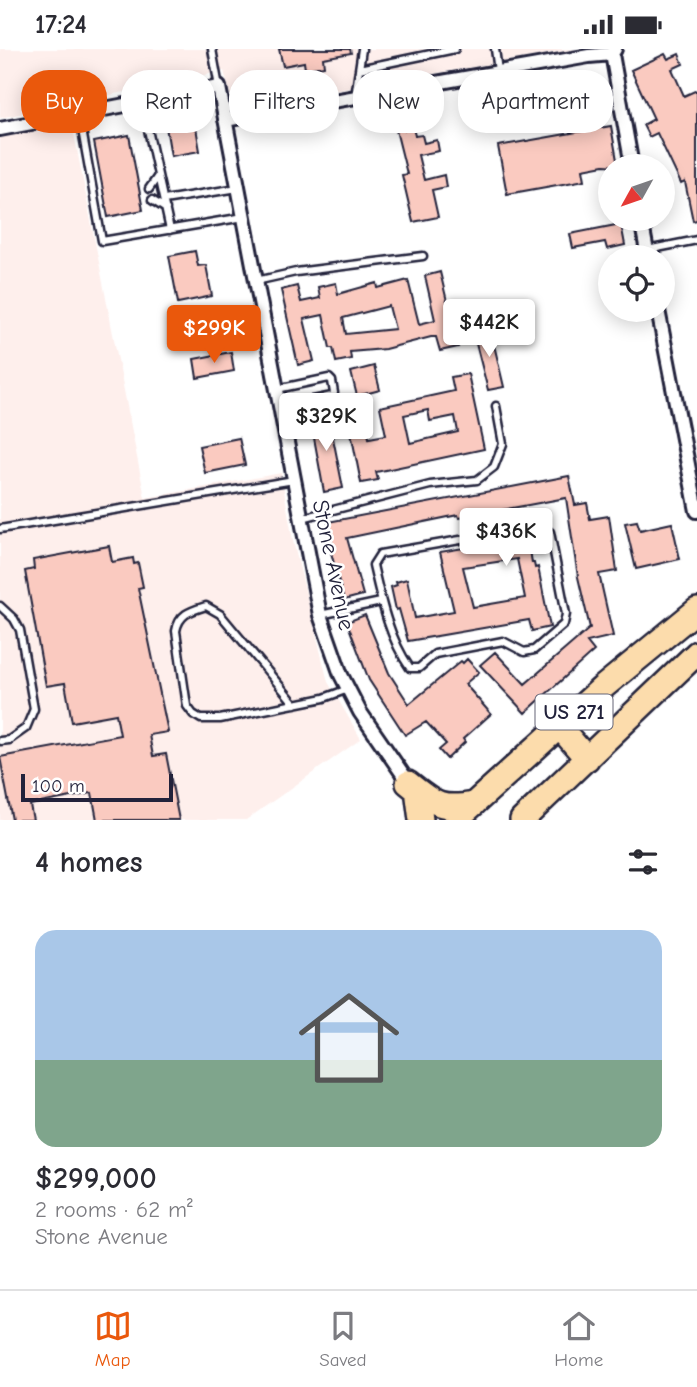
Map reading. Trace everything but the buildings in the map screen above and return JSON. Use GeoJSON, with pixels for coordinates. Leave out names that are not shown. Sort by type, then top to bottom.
{"type":"FeatureCollection","features":[{"type":"Feature","properties":{"kind":"highway","name":"US 271"},"geometry":{"type":"LineString","coordinates":[[456,820],[602,688],[697,610]]}},
{"type":"Feature","properties":{"kind":"highway","name":"US 271"},"geometry":{"type":"LineString","coordinates":[[522,820],[697,653]]}},
{"type":"Feature","properties":{"kind":"highway"},"geometry":{"type":"LineString","coordinates":[[559,726],[587,759]]}},
{"type":"Feature","properties":{"kind":"highway"},"geometry":{"type":"LineString","coordinates":[[416,800],[432,801],[448,808],[474,804]]}},
{"type":"Feature","properties":{"kind":"street"},"geometry":{"type":"LineString","coordinates":[[509,70],[614,52],[630,154]]}},
{"type":"Feature","properties":{"kind":"street"},"geometry":{"type":"LineString","coordinates":[[215,88],[219,87]]}},
{"type":"Feature","properties":{"kind":"street","name":"Stone Avenue"},"geometry":{"type":"LineString","coordinates":[[219,87],[320,615],[341,675],[360,712],[416,800],[433,820]]}},
{"type":"Feature","properties":{"kind":"street"},"geometry":{"type":"LineString","coordinates":[[225,120],[353,97]]}},
{"type":"Feature","properties":{"kind":"street"},"geometry":{"type":"LineString","coordinates":[[0,129],[21,125]]}},
{"type":"Feature","properties":{"kind":"street"},"geometry":{"type":"LineString","coordinates":[[660,322],[697,511]]}},
{"type":"Feature","properties":{"kind":"lane"},"geometry":{"type":"LineString","coordinates":[[212,49],[219,87]]}},
{"type":"Feature","properties":{"kind":"lane"},"geometry":{"type":"LineString","coordinates":[[362,49],[359,69],[455,49]]}},
{"type":"Feature","properties":{"kind":"lane"},"geometry":{"type":"LineString","coordinates":[[495,49],[498,70]]}},
{"type":"Feature","properties":{"kind":"lane"},"geometry":{"type":"LineString","coordinates":[[83,133],[102,241],[244,217]]}},
{"type":"Feature","properties":{"kind":"lane"},"geometry":{"type":"LineString","coordinates":[[149,133],[170,230]]}},
{"type":"Feature","properties":{"kind":"lane"},"geometry":{"type":"LineString","coordinates":[[149,189],[158,176]]}},
{"type":"Feature","properties":{"kind":"lane"},"geometry":{"type":"LineString","coordinates":[[164,200],[238,188]]}},
{"type":"Feature","properties":{"kind":"lane"},"geometry":{"type":"LineString","coordinates":[[152,200],[166,209]]}},
{"type":"Feature","properties":{"kind":"lane"},"geometry":{"type":"LineString","coordinates":[[675,246],[697,240]]}},
{"type":"Feature","properties":{"kind":"lane"},"geometry":{"type":"LineString","coordinates":[[256,281],[296,272],[423,256]]}},
{"type":"Feature","properties":{"kind":"lane"},"geometry":{"type":"LineString","coordinates":[[277,389],[329,378],[332,381],[332,396],[280,407]]}},
{"type":"Feature","properties":{"kind":"lane"},"geometry":{"type":"LineString","coordinates":[[302,518],[430,485],[477,480],[494,467],[503,444],[496,406]]}},
{"type":"Feature","properties":{"kind":"lane"},"geometry":{"type":"LineString","coordinates":[[0,529],[294,480]]}},
{"type":"Feature","properties":{"kind":"lane"},"geometry":{"type":"LineString","coordinates":[[540,526],[550,532],[566,614],[564,625],[534,650],[524,652],[503,641],[435,654],[419,668],[410,667],[400,654],[381,602],[373,565],[380,554],[540,526]]}},
{"type":"Feature","properties":{"kind":"lane"},"geometry":{"type":"LineString","coordinates":[[320,615],[381,602]]}},
{"type":"Feature","properties":{"kind":"lane"},"geometry":{"type":"LineString","coordinates":[[0,606],[14,619],[20,630],[34,709],[26,728],[9,740],[0,741]]}},
{"type":"Feature","properties":{"kind":"lane"},"geometry":{"type":"LineString","coordinates":[[295,704],[220,614],[206,606],[186,612],[178,620],[176,631],[187,706],[201,719],[220,719],[295,704],[324,698],[348,689]]}},
{"type":"Feature","properties":{"kind":"shaded area"},"geometry":{"type":"Polygon","coordinates":[[[0,49],[577,49],[444,72],[353,70],[353,88],[339,90],[339,70],[229,70],[229,90],[224,71],[121,70],[121,93],[107,96],[107,70],[21,70],[21,114],[0,118],[0,49]]]}},
{"type":"Feature","properties":{"kind":"shaded area"},"geometry":{"type":"Polygon","coordinates":[[[26,133],[74,133],[145,498],[281,473],[293,541],[328,682],[361,739],[246,820],[0,820],[0,138],[26,133]]]}}]}
